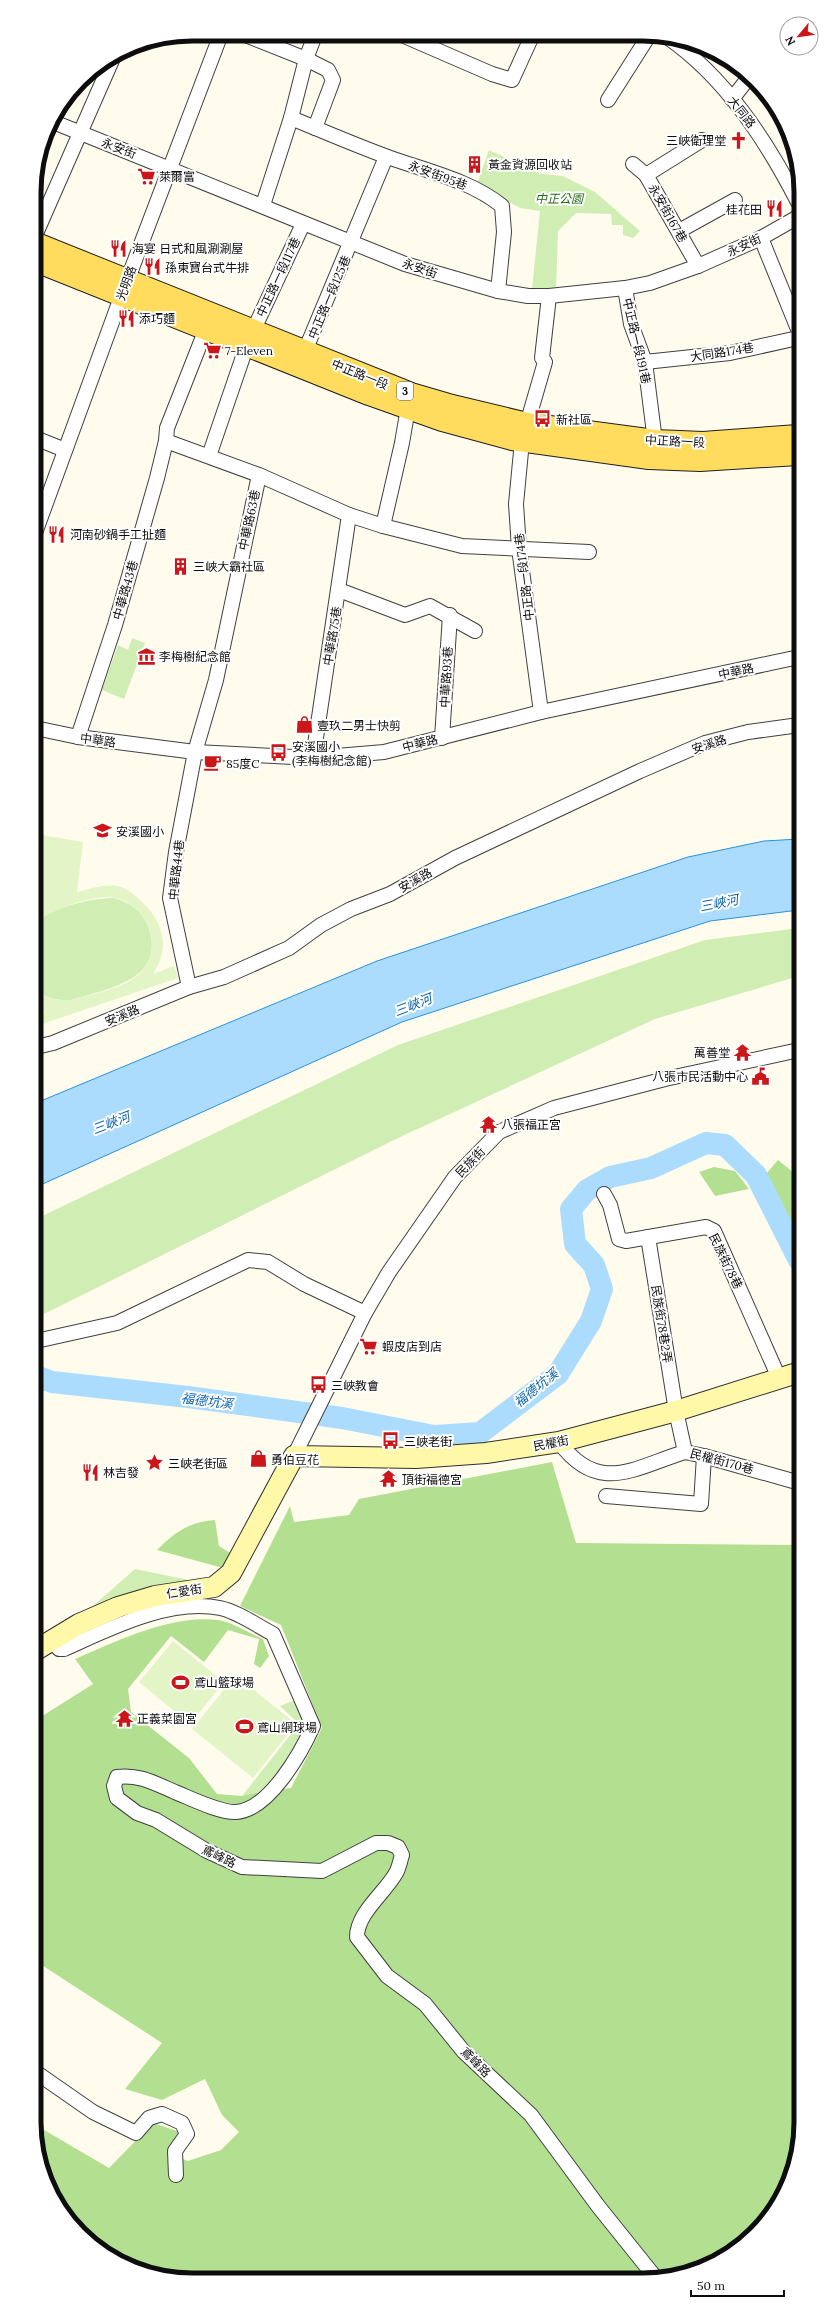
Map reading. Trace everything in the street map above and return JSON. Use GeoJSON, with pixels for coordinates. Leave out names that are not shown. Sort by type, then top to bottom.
{"type":"FeatureCollection","features":[{"type":"Feature","properties":{"kind":"main road","name":"中正路一段"},"geometry":{"type":"LineString","coordinates":[[41,246],[206,329],[305,351],[411,394],[452,406],[525,432],[703,443],[794,436]]}},
{"type":"Feature","properties":{"kind":"main road","name":"中正路一段"},"geometry":{"type":"LineString","coordinates":[[41,262],[124,288],[250,338],[408,408],[442,420],[525,432],[649,458],[700,460],[794,454]]}},
{"type":"Feature","properties":{"kind":"street","name":"光明路"},"geometry":{"type":"LineString","coordinates":[[41,516],[124,288],[218,41]]}},
{"type":"Feature","properties":{"kind":"street"},"geometry":{"type":"LineString","coordinates":[[261,41],[306,59],[328,70],[333,80],[315,128]]}},
{"type":"Feature","properties":{"kind":"street"},"geometry":{"type":"LineString","coordinates":[[263,205],[291,118],[306,59],[313,41]]}},
{"type":"Feature","properties":{"kind":"street"},"geometry":{"type":"LineString","coordinates":[[416,41],[492,74],[512,80],[530,41]]}},
{"type":"Feature","properties":{"kind":"street"},"geometry":{"type":"LineString","coordinates":[[608,100],[645,41]]}},
{"type":"Feature","properties":{"kind":"street","name":"大同路"},"geometry":{"type":"LineString","coordinates":[[690,49],[732,99],[761,137],[794,195]]}},
{"type":"Feature","properties":{"kind":"street"},"geometry":{"type":"LineString","coordinates":[[41,222],[109,66]]}},
{"type":"Feature","properties":{"kind":"street"},"geometry":{"type":"LineString","coordinates":[[732,99],[746,81]]}},
{"type":"Feature","properties":{"kind":"street","name":"永安街95巷"},"geometry":{"type":"LineString","coordinates":[[291,118],[386,157],[466,184],[488,195],[502,206],[504,232],[498,291]]}},
{"type":"Feature","properties":{"kind":"street","name":"永安街"},"geometry":{"type":"LineString","coordinates":[[58,124],[263,205],[303,224],[411,266],[498,291],[528,296],[549,296],[625,288],[650,283],[698,266],[760,238],[794,219]]}},
{"type":"Feature","properties":{"kind":"street"},"geometry":{"type":"LineString","coordinates":[[646,175],[702,140]]}},
{"type":"Feature","properties":{"kind":"street","name":"中正路一段125巷"},"geometry":{"type":"LineString","coordinates":[[305,351],[352,242],[386,157]]}},
{"type":"Feature","properties":{"kind":"street","name":"永安街167巷"},"geometry":{"type":"LineString","coordinates":[[633,164],[646,175],[698,266]]}},
{"type":"Feature","properties":{"kind":"street"},"geometry":{"type":"LineString","coordinates":[[679,231],[735,200]]}},
{"type":"Feature","properties":{"kind":"street","name":"中正路一段117巷"},"geometry":{"type":"LineString","coordinates":[[209,456],[250,338],[303,224]]}},
{"type":"Feature","properties":{"kind":"street"},"geometry":{"type":"LineString","coordinates":[[760,238],[794,319]]}},
{"type":"Feature","properties":{"kind":"street","name":"中正路一段191巷"},"geometry":{"type":"LineString","coordinates":[[625,288],[630,324],[644,362],[655,441]]}},
{"type":"Feature","properties":{"kind":"street","name":"中正路一段174巷"},"geometry":{"type":"LineString","coordinates":[[541,712],[519,548],[516,504],[525,432],[545,362],[542,358],[549,296]]}},
{"type":"Feature","properties":{"kind":"street","name":"中華路43巷"},"geometry":{"type":"LineString","coordinates":[[78,737],[115,625],[166,440],[167,428],[206,329]]}},
{"type":"Feature","properties":{"kind":"street","name":"大同路174巷"},"geometry":{"type":"LineString","coordinates":[[644,362],[730,353],[794,339]]}},
{"type":"Feature","properties":{"kind":"street"},"geometry":{"type":"LineString","coordinates":[[383,526],[402,443],[408,408]]}},
{"type":"Feature","properties":{"kind":"street"},"geometry":{"type":"LineString","coordinates":[[41,440],[65,450]]}},
{"type":"Feature","properties":{"kind":"street"},"geometry":{"type":"LineString","coordinates":[[166,440],[258,475],[349,515],[383,526],[462,546],[589,552]]}},
{"type":"Feature","properties":{"kind":"street","name":"中華路63巷"},"geometry":{"type":"LineString","coordinates":[[195,752],[216,680],[258,475]]}},
{"type":"Feature","properties":{"kind":"street","name":"中華路75巷"},"geometry":{"type":"LineString","coordinates":[[313,758],[349,515]]}},
{"type":"Feature","properties":{"kind":"street"},"geometry":{"type":"LineString","coordinates":[[339,590],[405,615],[430,606],[450,615],[475,631]]}},
{"type":"Feature","properties":{"kind":"street","name":"中華路93巷"},"geometry":{"type":"LineString","coordinates":[[442,738],[450,615]]}},
{"type":"Feature","properties":{"kind":"street","name":"中華路"},"geometry":{"type":"LineString","coordinates":[[41,729],[78,737],[195,752],[313,758],[384,752],[541,712],[794,658]]}},
{"type":"Feature","properties":{"kind":"street","name":"安溪路"},"geometry":{"type":"LineString","coordinates":[[41,1046],[53,1043],[189,987],[224,977],[289,948],[321,925],[351,909],[390,894],[455,858],[697,746],[748,732],[794,726]]}},
{"type":"Feature","properties":{"kind":"street","name":"中華路44巷"},"geometry":{"type":"LineString","coordinates":[[189,987],[170,898],[176,852],[195,752]]}},
{"type":"Feature","properties":{"kind":"street","name":"民族街"},"geometry":{"type":"LineString","coordinates":[[294,1456],[365,1313],[389,1272],[455,1177],[499,1132],[554,1108],[665,1079],[794,1051]]}},
{"type":"Feature","properties":{"kind":"street","name":"民族街78巷"},"geometry":{"type":"LineString","coordinates":[[604,1194],[610,1205],[619,1239],[626,1241],[706,1227],[714,1231],[779,1378]]}},
{"type":"Feature","properties":{"kind":"street","name":"民族街78巷2弄"},"geometry":{"type":"LineString","coordinates":[[648,1237],[676,1411]]}},
{"type":"Feature","properties":{"kind":"street"},"geometry":{"type":"LineString","coordinates":[[41,1340],[117,1323],[248,1260],[268,1262],[304,1284],[365,1313]]}},
{"type":"Feature","properties":{"kind":"street","name":"民權街"},"geometry":{"type":"LineString","coordinates":[[294,1456],[416,1458],[486,1453],[559,1442],[676,1411],[794,1374]]}},
{"type":"Feature","properties":{"kind":"street","name":"民權街170巷"},"geometry":{"type":"LineString","coordinates":[[676,1411],[685,1452],[794,1481]]}},
{"type":"Feature","properties":{"kind":"street"},"geometry":{"type":"LineString","coordinates":[[559,1442],[571,1458],[586,1467],[610,1475],[637,1470],[685,1452]]}},
{"type":"Feature","properties":{"kind":"street","name":"仁愛街"},"geometry":{"type":"LineString","coordinates":[[44,1645],[79,1624],[118,1608],[155,1596],[214,1587],[231,1573],[294,1456]]}},
{"type":"Feature","properties":{"kind":"street"},"geometry":{"type":"LineString","coordinates":[[606,1496],[701,1504],[704,1456]]}},
{"type":"Feature","properties":{"kind":"street","name":"鳶峰路"},"geometry":{"type":"LineString","coordinates":[[44,1645],[64,1649],[124,1622],[165,1611],[191,1607],[221,1608],[272,1634],[313,1726],[295,1762],[261,1802],[249,1809],[235,1812],[202,1802],[132,1775],[117,1777],[114,1786],[117,1798],[137,1814],[156,1820],[207,1851],[242,1867],[322,1871],[376,1843],[388,1843],[398,1847],[402,1855],[396,1872],[364,1916],[357,1928],[357,1938],[387,1976],[425,2004],[464,2052],[531,2115],[598,2206],[652,2273]]}},
{"type":"Feature","properties":{"kind":"street"},"geometry":{"type":"LineString","coordinates":[[41,2076],[93,2112],[136,2133],[149,2118],[162,2114],[182,2122],[187,2134],[175,2151],[176,2175]]}},
{"type":"Feature","properties":{"kind":"green space","name":"中正公園"},"geometry":{"type":"Polygon","coordinates":[[[489,150],[541,174],[563,176],[595,192],[640,231],[633,238],[623,235],[623,225],[612,225],[611,214],[576,213],[558,231],[556,290],[532,289],[540,211],[520,208],[477,184],[489,150]]]}},
{"type":"Feature","properties":{"kind":"green space"},"geometry":{"type":"Polygon","coordinates":[[[132,638],[145,643],[124,699],[102,690],[118,645],[128,650],[132,638]]]}},
{"type":"Feature","properties":{"kind":"green space"},"geometry":{"type":"Polygon","coordinates":[[[41,835],[83,842],[77,892],[101,886],[116,886],[125,889],[138,898],[153,915],[162,933],[162,953],[159,964],[153,974],[174,966],[178,978],[41,1024],[41,1014],[45,1012],[41,1010],[41,994],[61,1000],[71,1000],[120,986],[134,978],[144,968],[150,957],[152,945],[146,921],[138,911],[128,903],[116,898],[107,897],[86,900],[62,908],[41,918],[41,904],[45,902],[41,901],[41,835]]]}},
{"type":"Feature","properties":{"kind":"green space"},"geometry":{"type":"Polygon","coordinates":[[[104,898],[114,898],[127,903],[137,910],[145,919],[150,932],[152,949],[148,962],[140,972],[128,980],[115,987],[100,992],[71,1000],[61,1000],[41,994],[41,918],[73,904],[104,898]]]}},
{"type":"Feature","properties":{"kind":"green space"},"geometry":{"type":"Polygon","coordinates":[[[794,929],[794,977],[655,1019],[396,1139],[41,1316],[41,1217],[398,1045],[705,940],[794,929]]]}},
{"type":"Feature","properties":{"kind":"green space"},"geometry":{"type":"Polygon","coordinates":[[[778,1160],[794,1173],[794,1227],[766,1174],[778,1160]]]}},
{"type":"Feature","properties":{"kind":"green space"},"geometry":{"type":"Polygon","coordinates":[[[714,1167],[735,1171],[749,1189],[715,1196],[699,1172],[714,1167]]]}},
{"type":"Feature","properties":{"kind":"green space"},"geometry":{"type":"Polygon","coordinates":[[[552,1462],[576,1543],[794,1545],[793,2142],[783,2180],[774,2198],[757,2222],[743,2236],[727,2248],[701,2262],[682,2268],[653,2273],[172,2272],[134,2262],[116,2253],[92,2236],[78,2222],[66,2206],[52,2180],[44,2152],[41,2128],[109,2168],[153,2123],[180,2132],[167,2153],[188,2161],[221,2150],[239,2132],[222,2115],[205,2079],[162,2100],[125,2089],[162,2043],[41,1965],[41,1717],[93,1684],[75,1659],[126,1637],[163,1625],[200,1619],[223,1621],[263,1639],[269,1656],[260,1668],[254,1664],[259,1639],[228,1630],[204,1662],[171,1636],[128,1689],[131,1712],[189,1758],[217,1794],[242,1796],[264,1791],[291,1788],[322,1728],[281,1625],[240,1606],[290,1506],[294,1522],[349,1515],[359,1499],[552,1462]]]}},
{"type":"Feature","properties":{"kind":"green space"},"geometry":{"type":"Polygon","coordinates":[[[215,1520],[219,1546],[230,1553],[223,1568],[157,1550],[176,1533],[183,1529],[198,1523],[215,1520]]]}},
{"type":"Feature","properties":{"kind":"green space"},"geometry":{"type":"Polygon","coordinates":[[[135,1569],[199,1582],[91,1611],[92,1607],[135,1569]]]}},
{"type":"Feature","properties":{"kind":"green space","name":"鳶山籃球場"},"geometry":{"type":"Polygon","coordinates":[[[173,1641],[224,1682],[190,1724],[139,1682],[173,1641]]]}},
{"type":"Feature","properties":{"kind":"green space","name":"鳶山網球場"},"geometry":{"type":"Polygon","coordinates":[[[236,1675],[296,1724],[253,1778],[192,1729],[236,1675]]]}},
{"type":"Feature","properties":{"kind":"green space"},"geometry":{"type":"Polygon","coordinates":[[[295,1700],[306,1726],[290,1760],[264,1791],[242,1796],[299,1724],[280,1706],[295,1700]]]}},
{"type":"Feature","properties":{"kind":"water","name":"三峽河"},"geometry":{"type":"Polygon","coordinates":[[[794,839],[794,911],[710,921],[402,1022],[41,1185],[41,1101],[377,961],[688,857],[764,841],[794,839]]]}},
{"type":"Feature","properties":{"kind":"waterway","name":"福德坑溪"},"geometry":{"type":"LineString","coordinates":[[41,1378],[52,1382],[188,1397],[342,1418],[434,1436],[480,1433],[558,1374],[591,1321],[602,1289],[594,1265],[575,1244],[571,1209],[587,1190],[610,1177],[651,1168],[706,1143],[725,1145],[756,1175],[794,1250]]}},
{"type":"Feature","properties":{"kind":"place","name":"三峽衛理堂"},"geometry":{"type":"Point","coordinates":[739,140]}},
{"type":"Feature","properties":{"kind":"place","name":"黃金資源回收站"},"geometry":{"type":"Point","coordinates":[475,164]}},
{"type":"Feature","properties":{"kind":"place","name":"萊爾富"},"geometry":{"type":"Point","coordinates":[146,176]}},
{"type":"Feature","properties":{"kind":"place","name":"桂花田"},"geometry":{"type":"Point","coordinates":[775,209]}},
{"type":"Feature","properties":{"kind":"place","name":"海宴 日式和風涮涮屋"},"geometry":{"type":"Point","coordinates":[119,248]}},
{"type":"Feature","properties":{"kind":"place","name":"孫東寶台式牛排"},"geometry":{"type":"Point","coordinates":[152,267]}},
{"type":"Feature","properties":{"kind":"place","name":"添巧麵"},"geometry":{"type":"Point","coordinates":[126,318]}},
{"type":"Feature","properties":{"kind":"place","name":"7-Eleven"},"geometry":{"type":"Point","coordinates":[212,350]}},
{"type":"Feature","properties":{"kind":"place","name":"新社區"},"geometry":{"type":"Point","coordinates":[543,419]}},
{"type":"Feature","properties":{"kind":"place","name":"河南砂鍋手工扯麵"},"geometry":{"type":"Point","coordinates":[57,534]}},
{"type":"Feature","properties":{"kind":"place","name":"三峽大霸社區"},"geometry":{"type":"Point","coordinates":[180,566]}},
{"type":"Feature","properties":{"kind":"place","name":"李梅樹紀念館"},"geometry":{"type":"Point","coordinates":[146,656]}},
{"type":"Feature","properties":{"kind":"place","name":"壹玖二男士快剪"},"geometry":{"type":"Point","coordinates":[304,725]}},
{"type":"Feature","properties":{"kind":"place","name":"安溪國小 (李梅樹紀念館)"},"geometry":{"type":"Point","coordinates":[279,753]}},
{"type":"Feature","properties":{"kind":"place","name":"85度C"},"geometry":{"type":"Point","coordinates":[213,763]}},
{"type":"Feature","properties":{"kind":"place","name":"安溪國小"},"geometry":{"type":"Point","coordinates":[103,831]}},
{"type":"Feature","properties":{"kind":"place","name":"萬善堂"},"geometry":{"type":"Point","coordinates":[743,1052]}},
{"type":"Feature","properties":{"kind":"place","name":"八張市民活動中心"},"geometry":{"type":"Point","coordinates":[761,1076]}},
{"type":"Feature","properties":{"kind":"place","name":"八張福正宮"},"geometry":{"type":"Point","coordinates":[488,1124]}},
{"type":"Feature","properties":{"kind":"place","name":"蝦皮店到店"},"geometry":{"type":"Point","coordinates":[369,1346]}},
{"type":"Feature","properties":{"kind":"place","name":"三峽教會"},"geometry":{"type":"Point","coordinates":[318,1385]}},
{"type":"Feature","properties":{"kind":"place","name":"三峽老街"},"geometry":{"type":"Point","coordinates":[391,1441]}},
{"type":"Feature","properties":{"kind":"place","name":"勇伯豆花"},"geometry":{"type":"Point","coordinates":[258,1459]}},
{"type":"Feature","properties":{"kind":"place","name":"三峽老街區"},"geometry":{"type":"Point","coordinates":[155,1463]}},
{"type":"Feature","properties":{"kind":"place","name":"林吉發"},"geometry":{"type":"Point","coordinates":[90,1472]}},
{"type":"Feature","properties":{"kind":"place","name":"頂街福德宮"},"geometry":{"type":"Point","coordinates":[389,1479]}},
{"type":"Feature","properties":{"kind":"place","name":"鳶山籃球場"},"geometry":{"type":"Point","coordinates":[181,1682]}},
{"type":"Feature","properties":{"kind":"place","name":"正義菜園宮"},"geometry":{"type":"Point","coordinates":[124,1718]}},
{"type":"Feature","properties":{"kind":"place","name":"鳶山網球場"},"geometry":{"type":"Point","coordinates":[244,1727]}}]}
